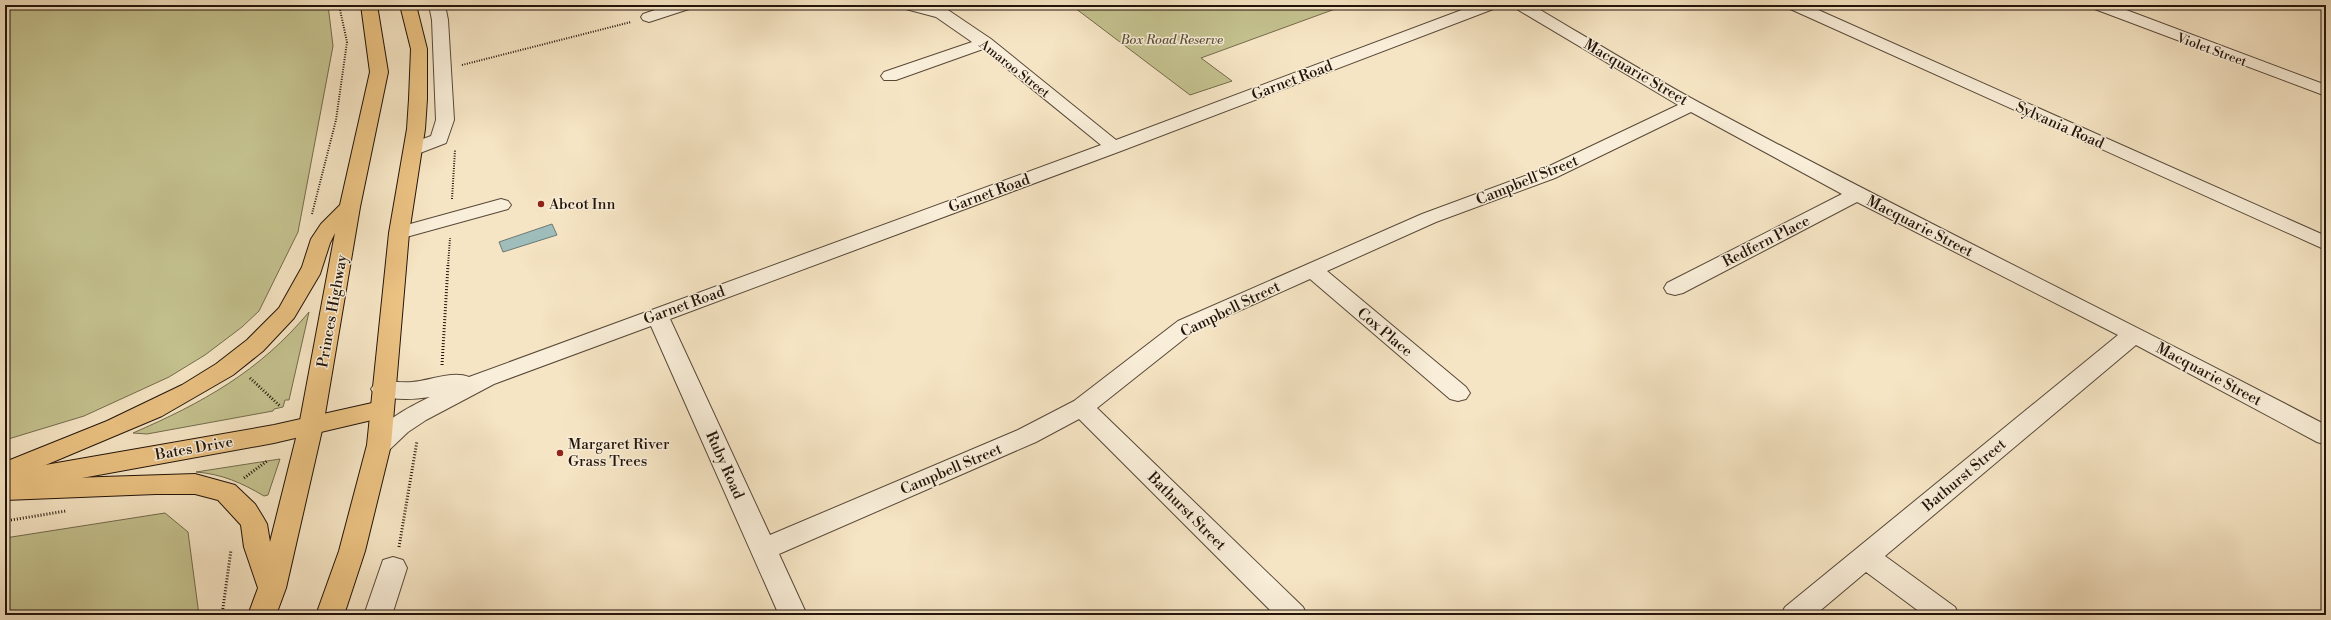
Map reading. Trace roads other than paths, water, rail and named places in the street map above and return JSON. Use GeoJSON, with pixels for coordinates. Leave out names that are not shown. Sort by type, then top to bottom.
{"type":"FeatureCollection","features":[{"type":"Feature","properties":{"kind":"main road","name":"Princes Highway"},"geometry":{"type":"LineString","coordinates":[[262,615],[272,588],[310,426],[350,207],[379,72],[369,5]]}},
{"type":"Feature","properties":{"kind":"main road"},"geometry":{"type":"LineString","coordinates":[[330,615],[352,551],[379,445],[382,399],[400,233],[413,149],[418,99],[419,48],[409,9]]}},
{"type":"Feature","properties":{"kind":"main road"},"geometry":{"type":"LineString","coordinates":[[5,472],[138,417],[203,383],[232,363],[262,339],[294,303],[313,267],[323,236],[350,207]]}},
{"type":"Feature","properties":{"kind":"main road","name":"Bates Drive"},"geometry":{"type":"LineString","coordinates":[[5,482],[310,426],[382,399]]}},
{"type":"Feature","properties":{"kind":"main road"},"geometry":{"type":"LineString","coordinates":[[5,490],[156,484],[195,484],[226,492],[246,510],[254,524],[257,547],[272,588]]}},
{"type":"Feature","properties":{"kind":"street"},"geometry":{"type":"LineString","coordinates":[[649,17],[686,5]]}},
{"type":"Feature","properties":{"kind":"street","name":"Amaroo Street"},"geometry":{"type":"LineString","coordinates":[[908,5],[942,13],[985,43],[1114,147]]}},
{"type":"Feature","properties":{"kind":"street","name":"Garnet Road"},"geometry":{"type":"LineString","coordinates":[[379,445],[399,426],[417,414],[486,378],[1114,147],[1490,5]]}},
{"type":"Feature","properties":{"kind":"street","name":"Macquarie Street"},"geometry":{"type":"LineString","coordinates":[[1521,5],[1691,105],[1857,194],[2134,334],[2326,436]]}},
{"type":"Feature","properties":{"kind":"street","name":"Sylvania Road"},"geometry":{"type":"LineString","coordinates":[[1794,5],[2326,244]]}},
{"type":"Feature","properties":{"kind":"street","name":"Violet Street"},"geometry":{"type":"LineString","coordinates":[[2098,5],[2326,91]]}},
{"type":"Feature","properties":{"kind":"street"},"geometry":{"type":"LineString","coordinates":[[409,9],[437,7],[440,20],[444,69],[445,120],[439,139],[413,149]]}},
{"type":"Feature","properties":{"kind":"street"},"geometry":{"type":"LineString","coordinates":[[890,76],[985,43]]}},
{"type":"Feature","properties":{"kind":"street","name":"Campbell Street"},"geometry":{"type":"LineString","coordinates":[[762,549],[1027,436],[1082,407],[1186,326],[1429,218],[1548,174],[1691,105]]}},
{"type":"Feature","properties":{"kind":"street","name":"Redfern Place"},"geometry":{"type":"LineString","coordinates":[[1674,288],[1857,194]]}},
{"type":"Feature","properties":{"kind":"street"},"geometry":{"type":"LineString","coordinates":[[400,233],[501,205]]}},
{"type":"Feature","properties":{"kind":"street","name":"Cox Place"},"geometry":{"type":"LineString","coordinates":[[1312,270],[1458,394]]}},
{"type":"Feature","properties":{"kind":"street","name":"Ruby Road"},"geometry":{"type":"LineString","coordinates":[[657,315],[793,615]]}},
{"type":"Feature","properties":{"kind":"street","name":"Bathurst Street"},"geometry":{"type":"LineString","coordinates":[[1794,615],[2134,334]]}},
{"type":"Feature","properties":{"kind":"street","name":"Garnet Road"},"geometry":{"type":"LineString","coordinates":[[382,399],[400,392],[423,390],[486,378]]}},
{"type":"Feature","properties":{"kind":"street","name":"Bathurst Street"},"geometry":{"type":"LineString","coordinates":[[1082,407],[1293,615]]}},
{"type":"Feature","properties":{"kind":"street"},"geometry":{"type":"LineString","coordinates":[[1865,556],[1945,615]]}},
{"type":"Feature","properties":{"kind":"street"},"geometry":{"type":"LineString","coordinates":[[378,615],[393,568]]}},
{"type":"Feature","properties":{"kind":"water"},"geometry":{"type":"Polygon","coordinates":[[[552,224],[557,235],[503,252],[499,242],[552,224]]]}},
{"type":"Feature","properties":{"kind":"place","name":"Abcot Inn"},"geometry":{"type":"Point","coordinates":[541,204]}},
{"type":"Feature","properties":{"kind":"place","name":"Margaret River Grass Trees"},"geometry":{"type":"Point","coordinates":[560,453]}},
{"type":"Feature","properties":{"kind":"park label","name":"Box Road Reserve"},"geometry":{"type":"Point","coordinates":[1172,39]}}]}
